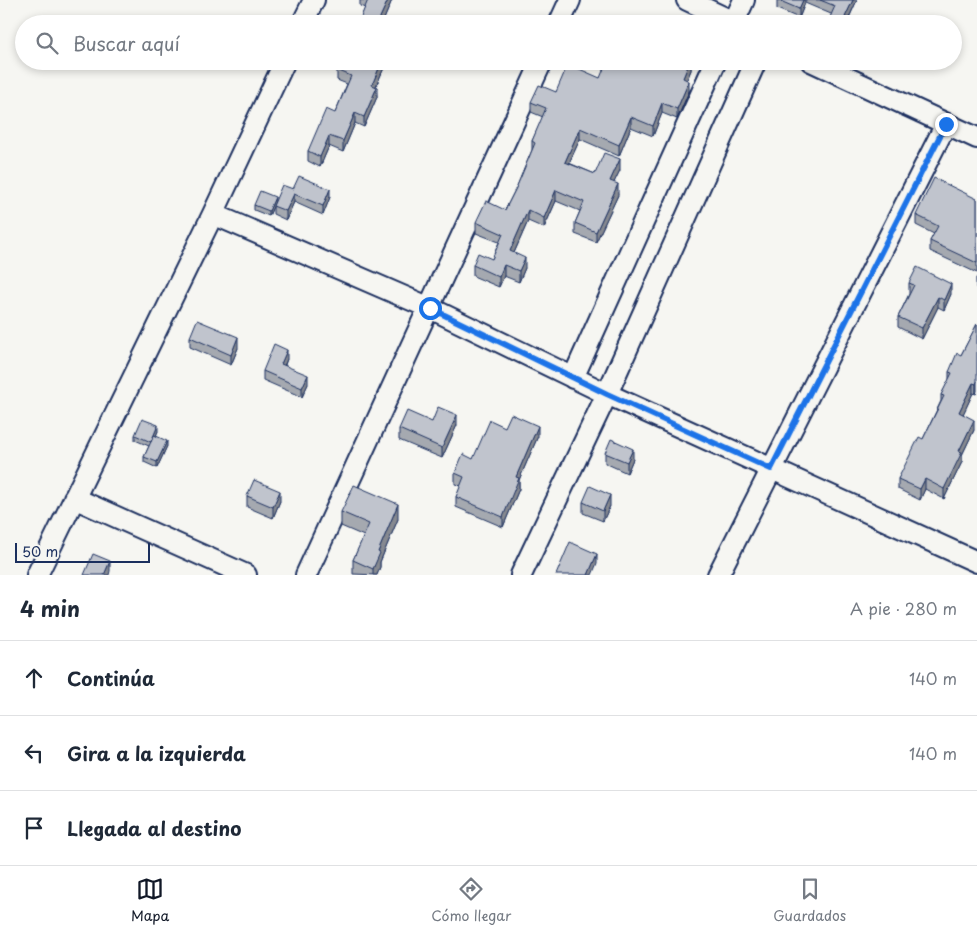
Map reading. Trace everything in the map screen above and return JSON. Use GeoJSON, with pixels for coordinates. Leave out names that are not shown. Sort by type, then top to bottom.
{"type":"FeatureCollection","features":[{"type":"Feature","properties":{"kind":"street"},"geometry":{"type":"LineString","coordinates":[[306,15],[314,0]]}},
{"type":"Feature","properties":{"kind":"street"},"geometry":{"type":"LineString","coordinates":[[563,15],[570,0]]}},
{"type":"Feature","properties":{"kind":"street"},"geometry":{"type":"LineString","coordinates":[[687,0],[718,15]]}},
{"type":"Feature","properties":{"kind":"street"},"geometry":{"type":"LineString","coordinates":[[738,15],[744,0]]}},
{"type":"Feature","properties":{"kind":"street"},"geometry":{"type":"LineString","coordinates":[[37,575],[213,214],[281,70]]}},
{"type":"Feature","properties":{"kind":"street"},"geometry":{"type":"LineString","coordinates":[[306,575],[538,70]]}},
{"type":"Feature","properties":{"kind":"street"},"geometry":{"type":"LineString","coordinates":[[573,378],[712,70]]}},
{"type":"Feature","properties":{"kind":"street"},"geometry":{"type":"LineString","coordinates":[[521,575],[607,394],[752,70]]}},
{"type":"Feature","properties":{"kind":"street"},"geometry":{"type":"LineString","coordinates":[[830,70],[977,138]]}},
{"type":"Feature","properties":{"kind":"street"},"geometry":{"type":"LineString","coordinates":[[718,575],[946,124]]}},
{"type":"Feature","properties":{"kind":"street"},"geometry":{"type":"LineString","coordinates":[[213,214],[430,308],[607,394],[973,561]]}},
{"type":"Feature","properties":{"kind":"street"},"geometry":{"type":"LineString","coordinates":[[74,498],[246,575]]}},
{"type":"Feature","properties":{"kind":"building"},"geometry":{"type":"Polygon","coordinates":[[[368,0],[388,0],[381,15],[362,15],[368,0]]]}},
{"type":"Feature","properties":{"kind":"building"},"geometry":{"type":"Polygon","coordinates":[[[778,0],[803,0],[799,9],[778,0]]]}},
{"type":"Feature","properties":{"kind":"building"},"geometry":{"type":"Polygon","coordinates":[[[820,0],[853,0],[846,15],[831,15],[835,6],[820,0]]]}},
{"type":"Feature","properties":{"kind":"building"},"geometry":{"type":"Polygon","coordinates":[[[337,70],[378,70],[372,85],[377,87],[364,117],[355,113],[343,141],[329,136],[320,157],[308,151],[326,109],[335,113],[351,76],[337,70]]]}},
{"type":"Feature","properties":{"kind":"building"},"geometry":{"type":"Polygon","coordinates":[[[565,70],[582,70],[600,78],[603,70],[686,70],[683,78],[689,81],[677,109],[662,103],[653,126],[631,117],[619,145],[580,128],[565,162],[595,174],[604,153],[620,159],[610,181],[618,184],[596,232],[575,223],[584,202],[556,190],[544,218],[528,210],[510,251],[525,258],[519,271],[504,265],[499,277],[473,265],[478,253],[492,259],[503,234],[476,222],[486,201],[505,210],[517,186],[535,143],[532,141],[546,108],[531,102],[539,85],[556,92],[565,70]]]}},
{"type":"Feature","properties":{"kind":"building"},"geometry":{"type":"Polygon","coordinates":[[[299,176],[330,189],[323,206],[294,194],[286,211],[273,206],[282,185],[293,189],[299,176]]]}},
{"type":"Feature","properties":{"kind":"building"},"geometry":{"type":"Polygon","coordinates":[[[934,178],[977,199],[977,263],[930,241],[938,226],[916,215],[934,178]]]}},
{"type":"Feature","properties":{"kind":"building"},"geometry":{"type":"Polygon","coordinates":[[[260,191],[275,197],[269,211],[254,205],[260,191]]]}},
{"type":"Feature","properties":{"kind":"building"},"geometry":{"type":"Polygon","coordinates":[[[917,267],[951,284],[944,300],[938,297],[922,328],[898,317],[914,285],[909,283],[917,267]]]}},
{"type":"Feature","properties":{"kind":"building"},"geometry":{"type":"Polygon","coordinates":[[[197,320],[238,337],[231,355],[190,337],[197,320]]]}},
{"type":"Feature","properties":{"kind":"building"},"geometry":{"type":"Polygon","coordinates":[[[977,324],[977,381],[976,384],[973,383],[959,412],[974,420],[959,451],[962,452],[944,489],[925,479],[920,489],[898,479],[919,437],[923,439],[944,396],[941,395],[952,373],[949,372],[957,353],[961,355],[977,324]]]}},
{"type":"Feature","properties":{"kind":"building"},"geometry":{"type":"Polygon","coordinates":[[[274,344],[287,350],[281,364],[308,375],[302,388],[263,371],[274,344]]]}},
{"type":"Feature","properties":{"kind":"building"},"geometry":{"type":"Polygon","coordinates":[[[438,407],[457,415],[442,448],[399,429],[407,411],[432,422],[438,407]]]}},
{"type":"Feature","properties":{"kind":"building"},"geometry":{"type":"Polygon","coordinates":[[[511,414],[538,426],[516,477],[519,478],[503,517],[456,497],[464,477],[455,473],[463,454],[473,459],[490,420],[505,427],[511,414]]]}},
{"type":"Feature","properties":{"kind":"building"},"geometry":{"type":"Polygon","coordinates":[[[142,419],[158,425],[151,442],[135,435],[142,419]]]}},
{"type":"Feature","properties":{"kind":"building"},"geometry":{"type":"Polygon","coordinates":[[[154,435],[167,441],[157,462],[144,457],[154,435]]]}},
{"type":"Feature","properties":{"kind":"building"},"geometry":{"type":"Polygon","coordinates":[[[611,439],[633,449],[627,462],[605,453],[611,439]]]}},
{"type":"Feature","properties":{"kind":"building"},"geometry":{"type":"Polygon","coordinates":[[[254,480],[280,491],[273,507],[247,496],[254,480]]]}},
{"type":"Feature","properties":{"kind":"building"},"geometry":{"type":"Polygon","coordinates":[[[354,485],[398,504],[373,569],[353,560],[369,524],[341,512],[354,485]]]}},
{"type":"Feature","properties":{"kind":"building"},"geometry":{"type":"Polygon","coordinates":[[[590,486],[610,495],[603,511],[583,502],[590,486]]]}},
{"type":"Feature","properties":{"kind":"building"},"geometry":{"type":"Polygon","coordinates":[[[570,542],[597,554],[588,575],[556,575],[570,542]]]}},
{"type":"Feature","properties":{"kind":"building"},"geometry":{"type":"Polygon","coordinates":[[[93,554],[110,561],[104,575],[84,575],[93,554]]]}},
{"type":"Feature","properties":{"kind":"route"},"geometry":{"type":"LineString","coordinates":[[430,308],[607,394],[771,469],[946,124]]}}]}
